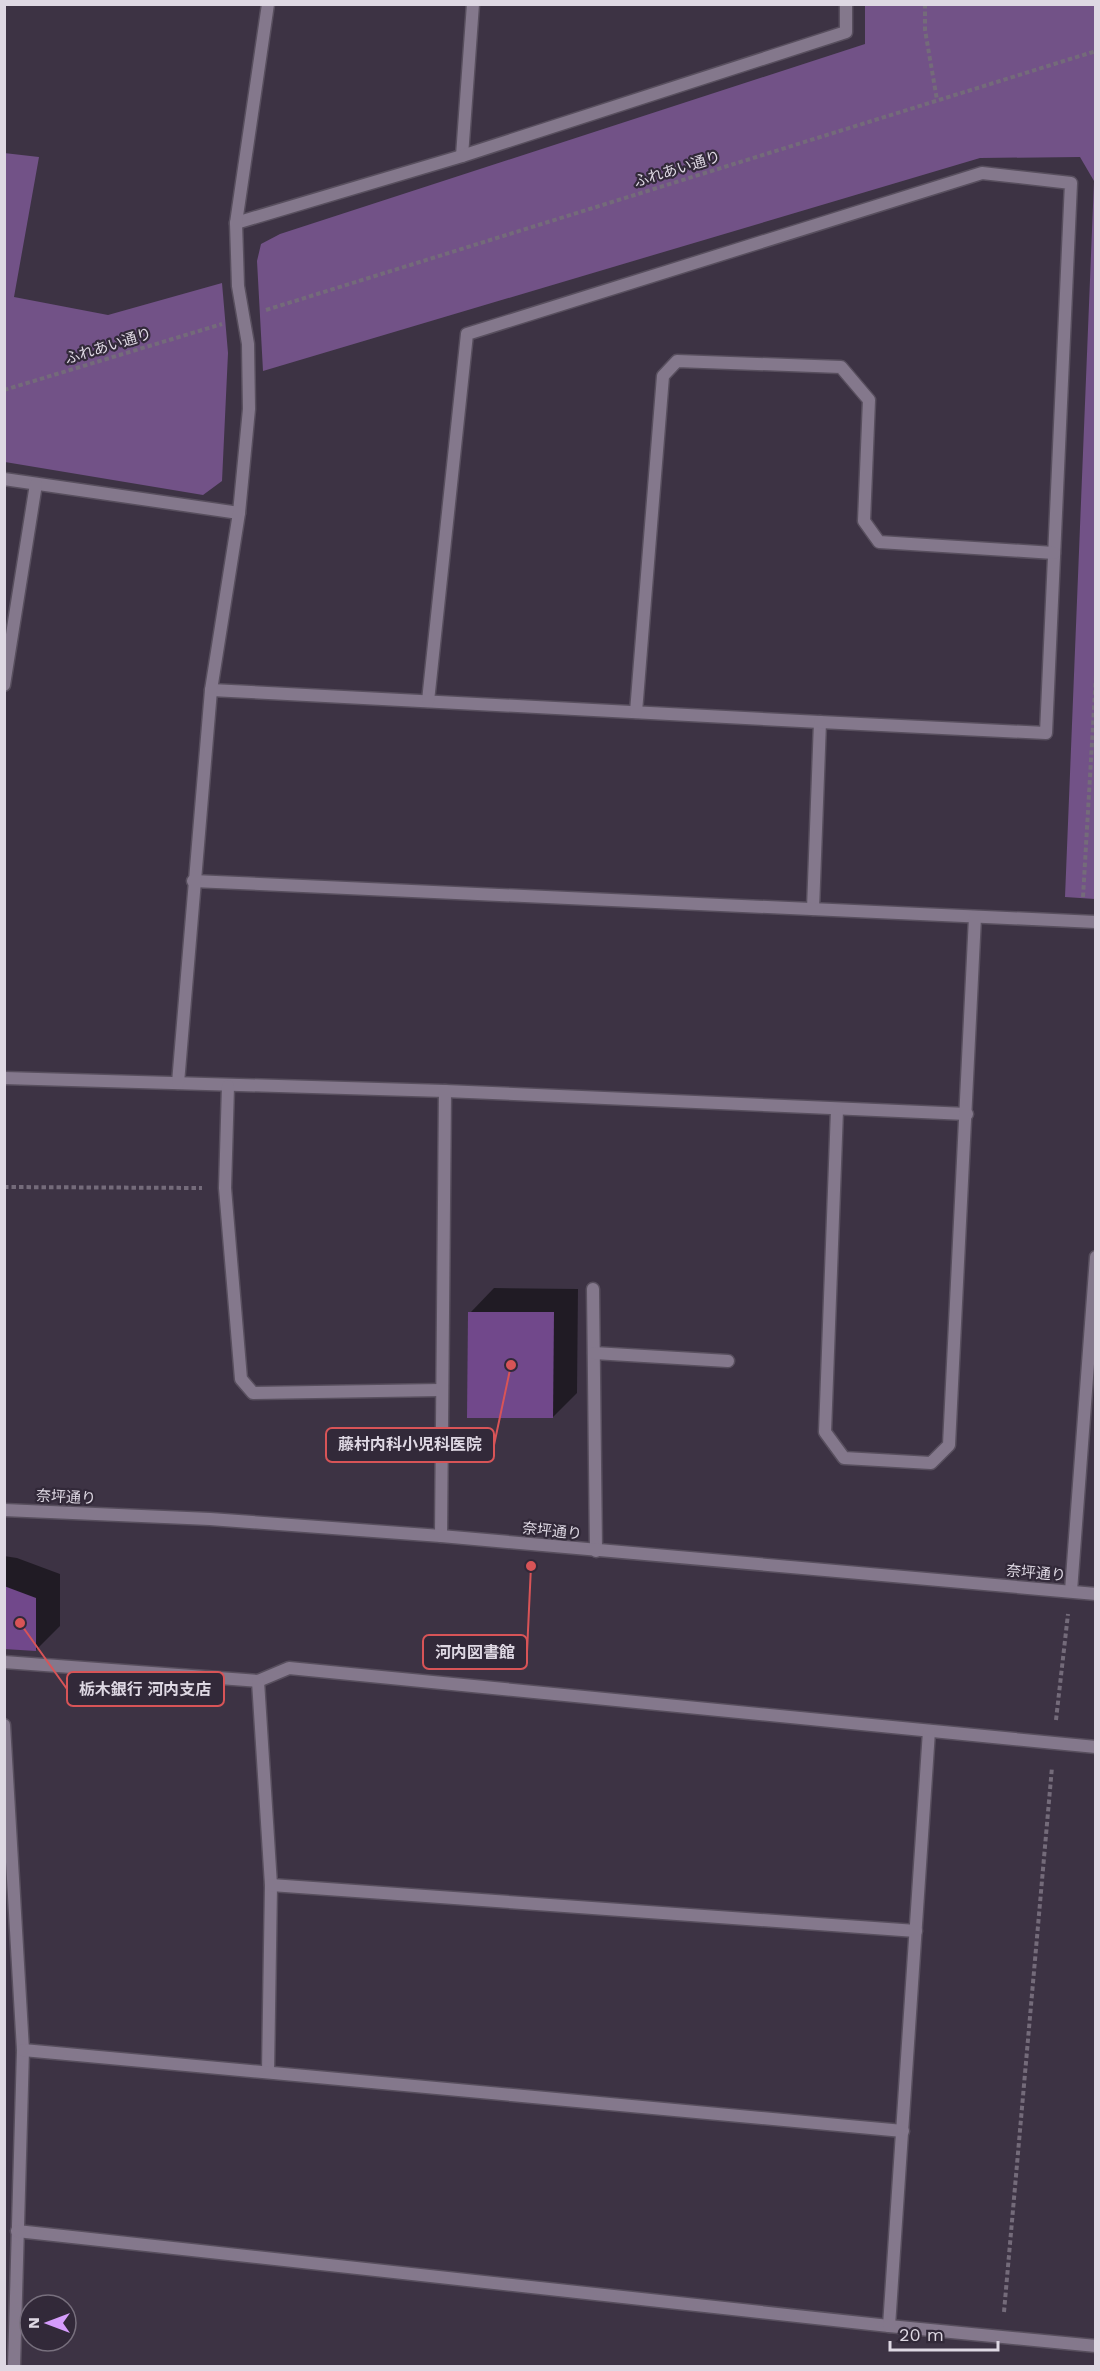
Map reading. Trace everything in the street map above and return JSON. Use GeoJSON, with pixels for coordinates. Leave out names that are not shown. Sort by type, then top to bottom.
{"type":"FeatureCollection","features":[{"type":"Feature","properties":{"kind":"street"},"geometry":{"type":"LineString","coordinates":[[178,1083],[193,881],[211,690],[239,513],[249,410],[248,344],[238,286],[236,223],[268,4]]}},
{"type":"Feature","properties":{"kind":"street"},"geometry":{"type":"LineString","coordinates":[[462,156],[473,4]]}},
{"type":"Feature","properties":{"kind":"street"},"geometry":{"type":"LineString","coordinates":[[236,223],[462,156],[846,32],[846,4]]}},
{"type":"Feature","properties":{"kind":"street"},"geometry":{"type":"LineString","coordinates":[[211,690],[1046,733],[1071,183],[982,173],[467,334],[428,701]]}},
{"type":"Feature","properties":{"kind":"street"},"geometry":{"type":"LineString","coordinates":[[636,712],[663,376],[677,361],[841,368],[868,400],[864,521],[879,542],[1054,553]]}},
{"type":"Feature","properties":{"kind":"street"},"geometry":{"type":"LineString","coordinates":[[4,479],[239,513]]}},
{"type":"Feature","properties":{"kind":"street"},"geometry":{"type":"LineString","coordinates":[[4,685],[36,484]]}},
{"type":"Feature","properties":{"kind":"street"},"geometry":{"type":"LineString","coordinates":[[813,909],[820,722]]}},
{"type":"Feature","properties":{"kind":"street"},"geometry":{"type":"LineString","coordinates":[[193,881],[1095,922]]}},
{"type":"Feature","properties":{"kind":"street"},"geometry":{"type":"LineString","coordinates":[[837,1110],[825,1432],[844,1458],[931,1463],[949,1445],[975,917]]}},
{"type":"Feature","properties":{"kind":"street"},"geometry":{"type":"LineString","coordinates":[[4,1078],[228,1086],[445,1090],[837,1110],[967,1114]]}},
{"type":"Feature","properties":{"kind":"street"},"geometry":{"type":"LineString","coordinates":[[228,1086],[225,1188],[241,1379],[253,1393],[440,1390]]}},
{"type":"Feature","properties":{"kind":"street"},"geometry":{"type":"LineString","coordinates":[[441,1536],[440,1390],[445,1090]]}},
{"type":"Feature","properties":{"kind":"street"},"geometry":{"type":"LineString","coordinates":[[1071,1591],[1095,1257]]}},
{"type":"Feature","properties":{"kind":"street"},"geometry":{"type":"LineString","coordinates":[[593,1289],[596,1551]]}},
{"type":"Feature","properties":{"kind":"street"},"geometry":{"type":"LineString","coordinates":[[594,1353],[728,1361]]}},
{"type":"Feature","properties":{"kind":"street","name":"奈坪通り"},"geometry":{"type":"LineString","coordinates":[[4,1510],[210,1519],[441,1536],[1095,1594]]}},
{"type":"Feature","properties":{"kind":"street"},"geometry":{"type":"LineString","coordinates":[[4,1662],[258,1681],[289,1668],[1095,1747]]}},
{"type":"Feature","properties":{"kind":"street"},"geometry":{"type":"LineString","coordinates":[[258,1681],[271,1885],[268,2072]]}},
{"type":"Feature","properties":{"kind":"street"},"geometry":{"type":"LineString","coordinates":[[4,1725],[22,2050],[14,2367]]}},
{"type":"Feature","properties":{"kind":"street"},"geometry":{"type":"LineString","coordinates":[[890,2326],[929,1731]]}},
{"type":"Feature","properties":{"kind":"street"},"geometry":{"type":"LineString","coordinates":[[271,1885],[916,1931]]}},
{"type":"Feature","properties":{"kind":"street"},"geometry":{"type":"LineString","coordinates":[[22,2050],[903,2131]]}},
{"type":"Feature","properties":{"kind":"street"},"geometry":{"type":"LineString","coordinates":[[16,2231],[890,2326],[1095,2346]]}},
{"type":"Feature","properties":{"kind":"path"},"geometry":{"type":"LineString","coordinates":[[925,4],[925,30],[937,100]]}},
{"type":"Feature","properties":{"kind":"path","name":"ふれあい通り"},"geometry":{"type":"LineString","coordinates":[[267,310],[1095,51]]}},
{"type":"Feature","properties":{"kind":"path","name":"ふれあい通り"},"geometry":{"type":"LineString","coordinates":[[4,390],[219,324]]}},
{"type":"Feature","properties":{"kind":"path"},"geometry":{"type":"LineString","coordinates":[[1082,922],[1095,674]]}},
{"type":"Feature","properties":{"kind":"path"},"geometry":{"type":"LineString","coordinates":[[4,1187],[225,1188]]}},
{"type":"Feature","properties":{"kind":"path"},"geometry":{"type":"LineString","coordinates":[[1002,2337],[1054,1743],[1071,1591]]}},
{"type":"Feature","properties":{"kind":"shaded area"},"geometry":{"type":"Polygon","coordinates":[[[865,5],[1095,5],[1095,899],[1065,897],[1094,181],[1080,157],[980,158],[263,371],[257,261],[261,244],[280,234],[865,44],[865,5]]]}},
{"type":"Feature","properties":{"kind":"shaded area"},"geometry":{"type":"Polygon","coordinates":[[[4,153],[39,157],[14,297],[108,315],[222,283],[228,353],[222,481],[203,495],[5,462],[4,153]]]}},
{"type":"Feature","properties":{"kind":"building"},"geometry":{"type":"Polygon","coordinates":[[[468,1312],[554,1312],[553,1418],[467,1418],[468,1312]]]}},
{"type":"Feature","properties":{"kind":"building"},"geometry":{"type":"Polygon","coordinates":[[[4,1586],[36,1598],[36,1651],[4,1649],[4,1586]]]}},
{"type":"Feature","properties":{"kind":"place","name":"藤村内科小児科医院"},"geometry":{"type":"Point","coordinates":[511,1365]}},
{"type":"Feature","properties":{"kind":"place","name":"河内図書館"},"geometry":{"type":"Point","coordinates":[531,1566]}},
{"type":"Feature","properties":{"kind":"place","name":"栃木銀行 河内支店"},"geometry":{"type":"Point","coordinates":[20,1623]}}]}
